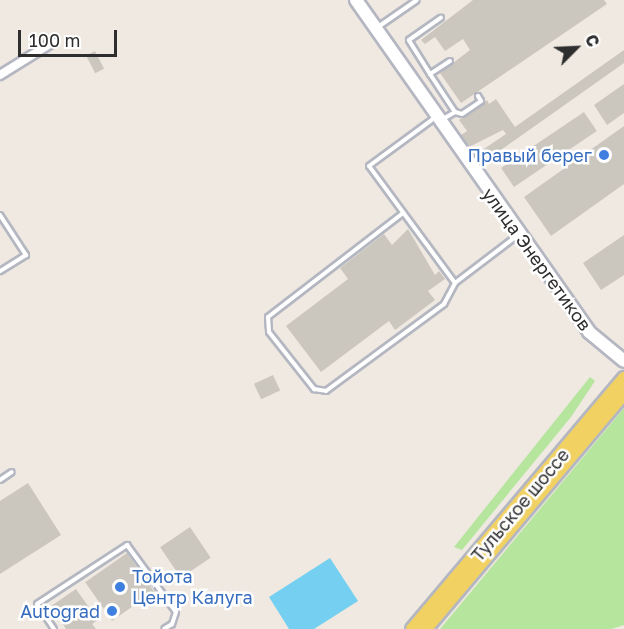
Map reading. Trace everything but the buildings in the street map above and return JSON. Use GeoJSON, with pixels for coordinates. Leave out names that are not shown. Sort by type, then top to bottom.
{"type":"FeatureCollection","features":[{"type":"Feature","properties":{"kind":"main road","name":"Тульское шоссе"},"geometry":{"type":"LineString","coordinates":[[412,629],[624,378]]}},
{"type":"Feature","properties":{"kind":"main road","name":"Тульское шоссе"},"geometry":{"type":"LineString","coordinates":[[426,629],[624,394]]}},
{"type":"Feature","properties":{"kind":"street","name":"улица Энергетиков"},"geometry":{"type":"LineString","coordinates":[[356,0],[518,235],[589,332],[624,361]]}},
{"type":"Feature","properties":{"kind":"street"},"geometry":{"type":"LineString","coordinates":[[0,75],[53,42]]}},
{"type":"Feature","properties":{"kind":"lane"},"geometry":{"type":"LineString","coordinates":[[376,28],[417,0]]}},
{"type":"Feature","properties":{"kind":"lane"},"geometry":{"type":"LineString","coordinates":[[441,18],[409,40],[455,112]]}},
{"type":"Feature","properties":{"kind":"lane"},"geometry":{"type":"LineString","coordinates":[[430,74],[450,61]]}},
{"type":"Feature","properties":{"kind":"lane"},"geometry":{"type":"LineString","coordinates":[[455,283],[369,166],[438,119],[455,112],[462,114],[481,101],[478,96]]}},
{"type":"Feature","properties":{"kind":"lane"},"geometry":{"type":"LineString","coordinates":[[403,213],[268,317],[269,332],[314,389],[326,391],[444,304],[455,283],[518,235]]}},
{"type":"Feature","properties":{"kind":"lane"},"geometry":{"type":"LineString","coordinates":[[0,215],[26,255],[0,271]]}},
{"type":"Feature","properties":{"kind":"lane"},"geometry":{"type":"LineString","coordinates":[[0,480],[12,472]]}},
{"type":"Feature","properties":{"kind":"lane"},"geometry":{"type":"LineString","coordinates":[[54,629],[37,604],[127,545],[176,612],[172,624],[164,629]]}},
{"type":"Feature","properties":{"kind":"green space"},"geometry":{"type":"Polygon","coordinates":[[[590,377],[595,381],[571,417],[462,550],[454,547],[590,377]]]}},
{"type":"Feature","properties":{"kind":"green space"},"geometry":{"type":"Polygon","coordinates":[[[624,408],[624,625],[611,629],[440,629],[624,408]]]}},
{"type":"Feature","properties":{"kind":"water"},"geometry":{"type":"Polygon","coordinates":[[[330,558],[358,601],[314,629],[289,629],[269,597],[330,558]]]}},
{"type":"Feature","properties":{"kind":"place","name":"Правый берег"},"geometry":{"type":"Point","coordinates":[604,155]}},
{"type":"Feature","properties":{"kind":"place","name":"Тойота Центр Калуга"},"geometry":{"type":"Point","coordinates":[120,587]}},
{"type":"Feature","properties":{"kind":"place","name":"Autograd"},"geometry":{"type":"Point","coordinates":[112,611]}}]}
